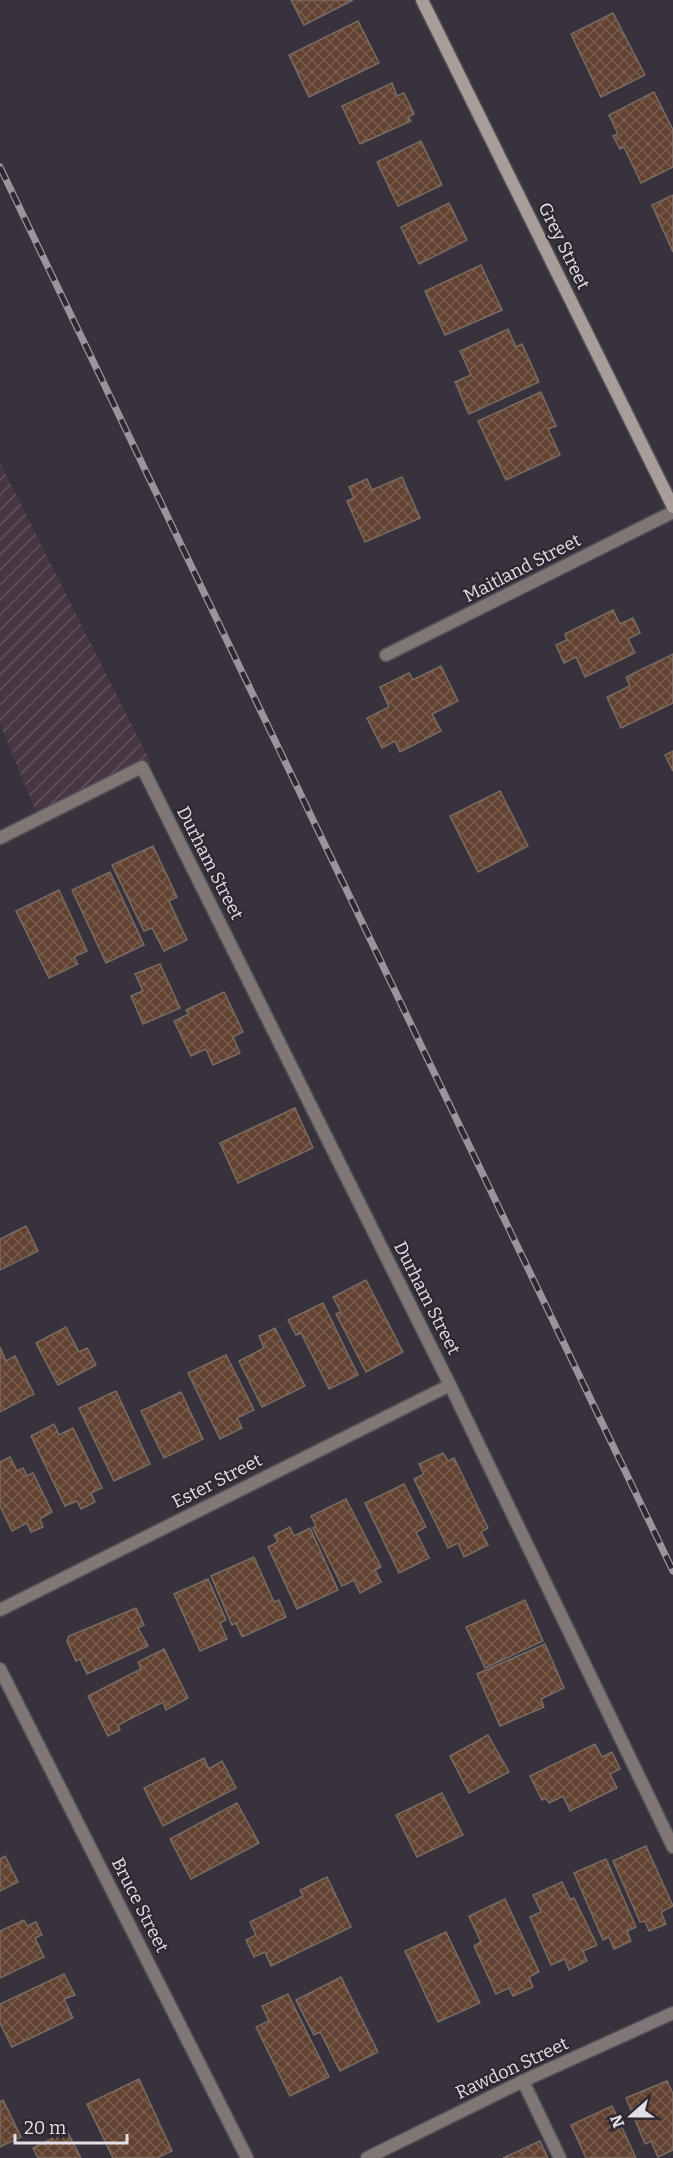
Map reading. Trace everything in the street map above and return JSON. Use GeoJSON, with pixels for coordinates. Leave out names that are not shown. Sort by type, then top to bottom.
{"type":"FeatureCollection","features":[{"type":"Feature","properties":{"kind":"street","name":"Grey Street"},"geometry":{"type":"LineString","coordinates":[[422,0],[673,507]]}},
{"type":"Feature","properties":{"kind":"street","name":"Maitland Street"},"geometry":{"type":"LineString","coordinates":[[386,656],[673,512]]}},
{"type":"Feature","properties":{"kind":"street","name":"Durham Street"},"geometry":{"type":"LineString","coordinates":[[0,838],[142,767],[450,1384],[673,1847]]}},
{"type":"Feature","properties":{"kind":"street","name":"Ester Street"},"geometry":{"type":"LineString","coordinates":[[0,1611],[450,1384]]}},
{"type":"Feature","properties":{"kind":"street","name":"Bruce Street"},"geometry":{"type":"LineString","coordinates":[[0,1669],[247,2158]]}},
{"type":"Feature","properties":{"kind":"street","name":"Rawdon Street"},"geometry":{"type":"LineString","coordinates":[[367,2158],[523,2081],[673,2013]]}},
{"type":"Feature","properties":{"kind":"street"},"geometry":{"type":"LineString","coordinates":[[523,2081],[560,2158]]}},
{"type":"Feature","properties":{"kind":"shaded area"},"geometry":{"type":"Polygon","coordinates":[[[0,463],[151,763],[132,777],[38,817],[0,724],[0,463]]]}},
{"type":"Feature","properties":{"kind":"building"},"geometry":{"type":"Polygon","coordinates":[[[291,0],[353,0],[304,25],[291,0]]]}},
{"type":"Feature","properties":{"kind":"building"},"geometry":{"type":"Polygon","coordinates":[[[613,13],[645,75],[601,97],[571,34],[613,13]]]}},
{"type":"Feature","properties":{"kind":"building"},"geometry":{"type":"Polygon","coordinates":[[[358,21],[379,63],[309,97],[289,55],[358,21]]]}},
{"type":"Feature","properties":{"kind":"building"},"geometry":{"type":"Polygon","coordinates":[[[392,83],[397,96],[404,93],[414,114],[408,117],[411,121],[360,144],[342,106],[392,83]]]}},
{"type":"Feature","properties":{"kind":"building"},"geometry":{"type":"Polygon","coordinates":[[[654,92],[673,130],[673,167],[641,183],[624,147],[620,149],[613,136],[618,134],[609,115],[654,92]]]}},
{"type":"Feature","properties":{"kind":"building"},"geometry":{"type":"Polygon","coordinates":[[[421,141],[442,185],[398,206],[377,162],[421,141]]]}},
{"type":"Feature","properties":{"kind":"building"},"geometry":{"type":"Polygon","coordinates":[[[673,195],[673,252],[652,205],[673,195]]]}},
{"type":"Feature","properties":{"kind":"building"},"geometry":{"type":"Polygon","coordinates":[[[449,203],[467,240],[419,264],[401,227],[449,203]]]}},
{"type":"Feature","properties":{"kind":"building"},"geometry":{"type":"Polygon","coordinates":[[[481,265],[502,310],[445,335],[425,291],[481,265]]]}},
{"type":"Feature","properties":{"kind":"building"},"geometry":{"type":"Polygon","coordinates":[[[508,329],[516,347],[522,344],[539,382],[469,414],[455,382],[471,375],[460,351],[508,329]]]}},
{"type":"Feature","properties":{"kind":"building"},"geometry":{"type":"Polygon","coordinates":[[[541,392],[556,426],[548,429],[560,455],[506,480],[478,421],[541,392]]]}},
{"type":"Feature","properties":{"kind":"building"},"geometry":{"type":"Polygon","coordinates":[[[402,477],[420,518],[365,542],[347,501],[354,498],[349,487],[367,479],[372,490],[402,477]]]}},
{"type":"Feature","properties":{"kind":"building"},"geometry":{"type":"Polygon","coordinates":[[[613,610],[620,624],[633,618],[640,633],[628,639],[635,653],[585,677],[576,657],[564,663],[556,645],[567,640],[565,634],[613,610]]]}},
{"type":"Feature","properties":{"kind":"building"},"geometry":{"type":"Polygon","coordinates":[[[673,654],[673,703],[621,728],[607,697],[630,686],[626,677],[673,654]]]}},
{"type":"Feature","properties":{"kind":"building"},"geometry":{"type":"Polygon","coordinates":[[[441,666],[458,701],[432,714],[441,731],[400,752],[395,741],[382,748],[367,718],[389,707],[380,687],[409,673],[413,680],[441,666]]]}},
{"type":"Feature","properties":{"kind":"building"},"geometry":{"type":"Polygon","coordinates":[[[673,751],[673,771],[665,755],[673,751]]]}},
{"type":"Feature","properties":{"kind":"building"},"geometry":{"type":"Polygon","coordinates":[[[500,791],[528,846],[478,872],[450,816],[500,791]]]}},
{"type":"Feature","properties":{"kind":"building"},"geometry":{"type":"Polygon","coordinates":[[[153,846],[177,897],[169,901],[187,940],[164,951],[152,928],[144,931],[112,865],[153,846]]]}},
{"type":"Feature","properties":{"kind":"building"},"geometry":{"type":"Polygon","coordinates":[[[110,872],[144,945],[106,963],[72,890],[110,872]]]}},
{"type":"Feature","properties":{"kind":"building"},"geometry":{"type":"Polygon","coordinates":[[[59,890],[87,951],[74,957],[78,964],[49,978],[16,911],[59,890]]]}},
{"type":"Feature","properties":{"kind":"building"},"geometry":{"type":"Polygon","coordinates":[[[160,964],[180,1008],[143,1024],[131,996],[143,991],[135,974],[160,964]]]}},
{"type":"Feature","properties":{"kind":"building"},"geometry":{"type":"Polygon","coordinates":[[[224,992],[243,1032],[233,1037],[240,1053],[213,1065],[206,1049],[191,1056],[174,1021],[189,1014],[186,1010],[224,992]]]}},
{"type":"Feature","properties":{"kind":"building"},"geometry":{"type":"Polygon","coordinates":[[[295,1108],[313,1148],[238,1183],[220,1143],[295,1108]]]}},
{"type":"Feature","properties":{"kind":"building"},"geometry":{"type":"Polygon","coordinates":[[[26,1226],[38,1251],[0,1270],[0,1239],[26,1226]]]}},
{"type":"Feature","properties":{"kind":"building"},"geometry":{"type":"Polygon","coordinates":[[[366,1280],[403,1352],[366,1372],[336,1314],[341,1312],[333,1297],[366,1280]]]}},
{"type":"Feature","properties":{"kind":"building"},"geometry":{"type":"Polygon","coordinates":[[[323,1303],[358,1375],[329,1389],[301,1333],[296,1335],[288,1320],[323,1303]]]}},
{"type":"Feature","properties":{"kind":"building"},"geometry":{"type":"Polygon","coordinates":[[[66,1327],[79,1352],[87,1348],[96,1365],[58,1385],[36,1343],[66,1327]]]}},
{"type":"Feature","properties":{"kind":"building"},"geometry":{"type":"Polygon","coordinates":[[[275,1328],[305,1386],[262,1407],[239,1361],[264,1348],[259,1336],[275,1328]]]}},
{"type":"Feature","properties":{"kind":"building"},"geometry":{"type":"Polygon","coordinates":[[[0,1347],[6,1361],[15,1356],[34,1394],[0,1412],[0,1347]]]}},
{"type":"Feature","properties":{"kind":"building"},"geometry":{"type":"Polygon","coordinates":[[[226,1355],[254,1410],[237,1418],[242,1428],[220,1439],[188,1373],[226,1355]]]}},
{"type":"Feature","properties":{"kind":"building"},"geometry":{"type":"Polygon","coordinates":[[[116,1391],[150,1464],[114,1481],[79,1408],[116,1391]]]}},
{"type":"Feature","properties":{"kind":"building"},"geometry":{"type":"Polygon","coordinates":[[[181,1392],[203,1439],[164,1458],[141,1411],[181,1392]]]}},
{"type":"Feature","properties":{"kind":"building"},"geometry":{"type":"Polygon","coordinates":[[[54,1424],[59,1435],[73,1428],[102,1488],[91,1493],[95,1502],[81,1509],[77,1501],[65,1506],[31,1436],[54,1424]]]}},
{"type":"Feature","properties":{"kind":"building"},"geometry":{"type":"Polygon","coordinates":[[[443,1453],[448,1461],[454,1458],[488,1528],[481,1532],[488,1545],[464,1557],[458,1543],[448,1548],[414,1479],[424,1474],[419,1464],[443,1453]]]}},
{"type":"Feature","properties":{"kind":"building"},"geometry":{"type":"Polygon","coordinates":[[[10,1457],[17,1471],[23,1468],[27,1476],[33,1473],[52,1512],[40,1519],[43,1527],[31,1532],[27,1523],[12,1531],[0,1506],[0,1462],[10,1457]]]}},
{"type":"Feature","properties":{"kind":"building"},"geometry":{"type":"Polygon","coordinates":[[[404,1484],[426,1527],[416,1532],[429,1558],[399,1573],[365,1503],[404,1484]]]}},
{"type":"Feature","properties":{"kind":"building"},"geometry":{"type":"Polygon","coordinates":[[[346,1499],[381,1567],[375,1570],[381,1582],[360,1593],[354,1580],[342,1586],[313,1528],[316,1526],[311,1516],[346,1499]]]}},
{"type":"Feature","properties":{"kind":"building"},"geometry":{"type":"Polygon","coordinates":[[[290,1527],[294,1536],[310,1528],[338,1590],[297,1609],[268,1547],[278,1542],[274,1535],[290,1527]]]}},
{"type":"Feature","properties":{"kind":"building"},"geometry":{"type":"Polygon","coordinates":[[[254,1557],[274,1602],[279,1600],[286,1617],[242,1637],[236,1623],[232,1625],[211,1576],[254,1557]]]}},
{"type":"Feature","properties":{"kind":"building"},"geometry":{"type":"Polygon","coordinates":[[[208,1579],[226,1620],[220,1623],[227,1639],[200,1651],[174,1594],[208,1579]]]}},
{"type":"Feature","properties":{"kind":"building"},"geometry":{"type":"Polygon","coordinates":[[[525,1600],[543,1641],[485,1668],[466,1627],[525,1600]]]}},
{"type":"Feature","properties":{"kind":"building"},"geometry":{"type":"Polygon","coordinates":[[[136,1608],[144,1625],[138,1628],[148,1646],[87,1674],[80,1659],[76,1661],[67,1641],[69,1636],[136,1608]]]}},
{"type":"Feature","properties":{"kind":"building"},"geometry":{"type":"Polygon","coordinates":[[[545,1644],[564,1688],[541,1699],[544,1707],[500,1726],[477,1674],[545,1644]]]}},
{"type":"Feature","properties":{"kind":"building"},"geometry":{"type":"Polygon","coordinates":[[[164,1649],[188,1698],[166,1710],[163,1702],[118,1725],[120,1730],[108,1736],[88,1696],[141,1669],[138,1662],[164,1649]]]}},
{"type":"Feature","properties":{"kind":"building"},"geometry":{"type":"Polygon","coordinates":[[[488,1735],[509,1772],[469,1793],[450,1756],[488,1735]]]}},
{"type":"Feature","properties":{"kind":"building"},"geometry":{"type":"Polygon","coordinates":[[[595,1744],[602,1757],[612,1752],[620,1769],[610,1774],[617,1788],[570,1811],[563,1796],[549,1803],[546,1798],[542,1800],[530,1776],[595,1744]]]}},
{"type":"Feature","properties":{"kind":"building"},"geometry":{"type":"Polygon","coordinates":[[[204,1758],[209,1769],[222,1761],[236,1788],[163,1826],[144,1788],[204,1758]]]}},
{"type":"Feature","properties":{"kind":"building"},"geometry":{"type":"Polygon","coordinates":[[[442,1793],[463,1835],[417,1857],[396,1815],[442,1793]]]}},
{"type":"Feature","properties":{"kind":"building"},"geometry":{"type":"Polygon","coordinates":[[[237,1803],[259,1843],[191,1879],[170,1839],[237,1803]]]}},
{"type":"Feature","properties":{"kind":"building"},"geometry":{"type":"Polygon","coordinates":[[[646,1846],[673,1906],[661,1912],[666,1924],[649,1931],[645,1921],[640,1922],[613,1861],[646,1846]]]}},
{"type":"Feature","properties":{"kind":"building"},"geometry":{"type":"Polygon","coordinates":[[[5,1856],[18,1882],[0,1891],[0,1859],[5,1856]]]}},
{"type":"Feature","properties":{"kind":"building"},"geometry":{"type":"Polygon","coordinates":[[[606,1859],[636,1927],[627,1931],[631,1941],[614,1949],[609,1937],[603,1940],[574,1873],[606,1859]]]}},
{"type":"Feature","properties":{"kind":"building"},"geometry":{"type":"Polygon","coordinates":[[[327,1877],[351,1927],[271,1966],[265,1952],[254,1957],[246,1940],[256,1935],[250,1922],[303,1896],[300,1890],[327,1877]]]}},
{"type":"Feature","properties":{"kind":"building"},"geometry":{"type":"Polygon","coordinates":[[[562,1882],[570,1899],[574,1898],[597,1945],[583,1951],[587,1961],[569,1970],[565,1959],[551,1965],[530,1917],[541,1912],[533,1895],[562,1882]]]}},
{"type":"Feature","properties":{"kind":"building"},"geometry":{"type":"Polygon","coordinates":[[[505,1899],[539,1972],[529,1977],[533,1987],[513,1996],[509,1988],[496,1994],[474,1946],[481,1942],[469,1916],[505,1899]]]}},
{"type":"Feature","properties":{"kind":"building"},"geometry":{"type":"Polygon","coordinates":[[[24,1920],[27,1926],[36,1922],[42,1935],[35,1938],[44,1957],[0,1978],[0,1931],[24,1920]]]}},
{"type":"Feature","properties":{"kind":"building"},"geometry":{"type":"Polygon","coordinates":[[[446,1932],[480,2003],[438,2022],[405,1951],[446,1932]]]}},
{"type":"Feature","properties":{"kind":"building"},"geometry":{"type":"Polygon","coordinates":[[[64,1974],[75,1995],[64,1999],[73,2018],[12,2047],[0,2023],[0,2004],[64,1974]]]}},
{"type":"Feature","properties":{"kind":"building"},"geometry":{"type":"Polygon","coordinates":[[[341,1977],[378,2052],[340,2071],[320,2032],[314,2035],[296,2000],[341,1977]]]}},
{"type":"Feature","properties":{"kind":"building"},"geometry":{"type":"Polygon","coordinates":[[[288,1994],[329,2077],[290,2096],[256,2027],[269,2021],[262,2006],[288,1994]]]}},
{"type":"Feature","properties":{"kind":"building"},"geometry":{"type":"Polygon","coordinates":[[[139,2079],[172,2151],[157,2158],[113,2158],[87,2104],[139,2079]]]}},
{"type":"Feature","properties":{"kind":"building"},"geometry":{"type":"Polygon","coordinates":[[[667,2081],[673,2094],[673,2150],[658,2157],[651,2141],[645,2144],[626,2098],[667,2081]]]}},
{"type":"Feature","properties":{"kind":"building"},"geometry":{"type":"Polygon","coordinates":[[[3,2100],[21,2137],[0,2147],[0,2102],[3,2100]]]}},
{"type":"Feature","properties":{"kind":"building"},"geometry":{"type":"Polygon","coordinates":[[[612,2106],[636,2158],[586,2158],[571,2125],[612,2106]]]}},
{"type":"Feature","properties":{"kind":"building"},"geometry":{"type":"Polygon","coordinates":[[[67,2131],[81,2158],[38,2158],[33,2148],[67,2131]]]}},
{"type":"Feature","properties":{"kind":"building"},"geometry":{"type":"Polygon","coordinates":[[[540,2141],[548,2158],[503,2158],[540,2141]]]}},
{"type":"Feature","properties":{"kind":"railway"},"geometry":{"type":"LineString","coordinates":[[0,167],[673,1571]]}}]}
